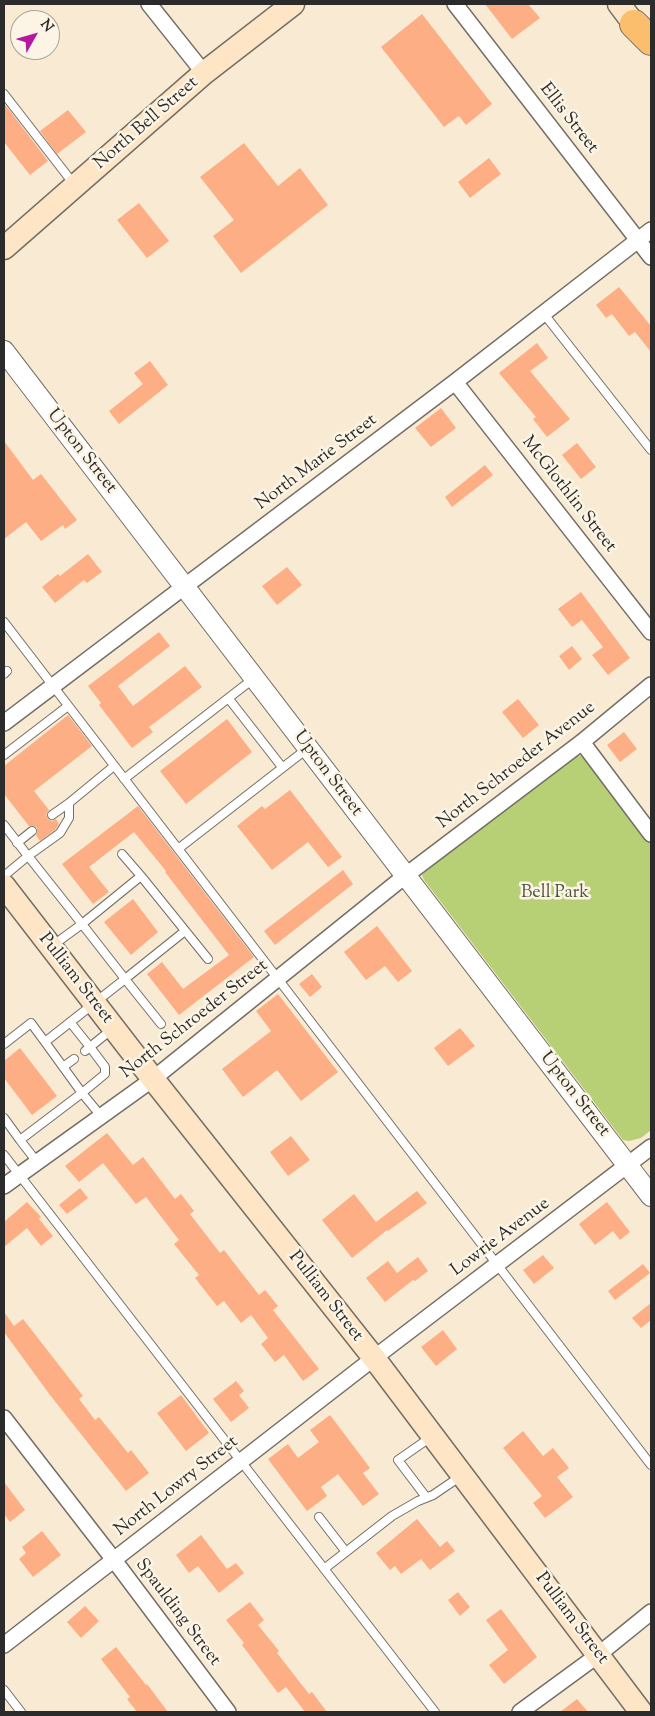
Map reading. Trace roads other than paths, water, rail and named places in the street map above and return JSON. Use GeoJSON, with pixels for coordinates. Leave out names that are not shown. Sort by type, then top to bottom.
{"type":"FeatureCollection","features":[{"type":"Feature","properties":{"kind":"main road","name":"North Bell Street"},"geometry":{"type":"LineString","coordinates":[[4,248],[204,73],[293,4]]}},
{"type":"Feature","properties":{"kind":"main road"},"geometry":{"type":"LineString","coordinates":[[635,23],[651,46]]}},
{"type":"Feature","properties":{"kind":"main road","name":"Pulliam Street"},"geometry":{"type":"LineString","coordinates":[[4,886],[153,1079],[374,1358],[641,1712]]}},
{"type":"Feature","properties":{"kind":"street"},"geometry":{"type":"LineString","coordinates":[[149,4],[204,73]]}},
{"type":"Feature","properties":{"kind":"street","name":"Ellis Street"},"geometry":{"type":"LineString","coordinates":[[455,4],[651,257]]}},
{"type":"Feature","properties":{"kind":"street","name":"North Marie Street"},"geometry":{"type":"LineString","coordinates":[[4,723],[455,382],[651,230]]}},
{"type":"Feature","properties":{"kind":"street","name":"Upton Street"},"geometry":{"type":"LineString","coordinates":[[4,351],[651,1196]]}},
{"type":"Feature","properties":{"kind":"street","name":"McGlothlin Street"},"geometry":{"type":"LineString","coordinates":[[455,382],[651,632]]}},
{"type":"Feature","properties":{"kind":"street","name":"North Schroeder Avenue"},"geometry":{"type":"LineString","coordinates":[[405,876],[582,742],[651,685]]}},
{"type":"Feature","properties":{"kind":"street"},"geometry":{"type":"LineString","coordinates":[[582,742],[649,826]]}},
{"type":"Feature","properties":{"kind":"street","name":"North Schroeder Street"},"geometry":{"type":"LineString","coordinates":[[4,1186],[153,1079],[405,876]]}},
{"type":"Feature","properties":{"kind":"street","name":"Lowrie Avenue"},"geometry":{"type":"LineString","coordinates":[[374,1358],[651,1147]]}},
{"type":"Feature","properties":{"kind":"street","name":"North Lowry Street"},"geometry":{"type":"LineString","coordinates":[[4,1645],[374,1358]]}},
{"type":"Feature","properties":{"kind":"street","name":"Spaulding Street"},"geometry":{"type":"LineString","coordinates":[[4,1418],[228,1712]]}},
{"type":"Feature","properties":{"kind":"street"},"geometry":{"type":"LineString","coordinates":[[520,1712],[598,1655],[651,1612]]}},
{"type":"Feature","properties":{"kind":"lane"},"geometry":{"type":"LineString","coordinates":[[4,94],[75,186]]}},
{"type":"Feature","properties":{"kind":"lane"},"geometry":{"type":"LineString","coordinates":[[544,314],[651,450]]}},
{"type":"Feature","properties":{"kind":"lane"},"geometry":{"type":"LineString","coordinates":[[4,622],[651,1465]]}},
{"type":"Feature","properties":{"kind":"lane"},"geometry":{"type":"LineString","coordinates":[[124,779],[254,678]]}},
{"type":"Feature","properties":{"kind":"lane"},"geometry":{"type":"LineString","coordinates":[[229,699],[282,767]]}},
{"type":"Feature","properties":{"kind":"lane"},"geometry":{"type":"LineString","coordinates":[[4,755],[68,706]]}},
{"type":"Feature","properties":{"kind":"lane"},"geometry":{"type":"LineString","coordinates":[[178,849],[308,748]]}},
{"type":"Feature","properties":{"kind":"lane"},"geometry":{"type":"LineString","coordinates":[[52,815],[114,766]]}},
{"type":"Feature","properties":{"kind":"lane"},"geometry":{"type":"LineString","coordinates":[[4,876],[60,833],[70,818],[69,802]]}},
{"type":"Feature","properties":{"kind":"lane"},"geometry":{"type":"LineString","coordinates":[[4,825],[161,1024]]}},
{"type":"Feature","properties":{"kind":"lane"},"geometry":{"type":"LineString","coordinates":[[17,842],[32,831]]}},
{"type":"Feature","properties":{"kind":"lane"},"geometry":{"type":"LineString","coordinates":[[122,854],[208,959]]}},
{"type":"Feature","properties":{"kind":"lane"},"geometry":{"type":"LineString","coordinates":[[51,947],[141,876]]}},
{"type":"Feature","properties":{"kind":"lane"},"geometry":{"type":"LineString","coordinates":[[45,1042],[186,930]]}},
{"type":"Feature","properties":{"kind":"lane"},"geometry":{"type":"LineString","coordinates":[[20,1140],[105,1074],[105,1067],[88,1049],[70,1022]]}},
{"type":"Feature","properties":{"kind":"lane"},"geometry":{"type":"LineString","coordinates":[[4,1044],[31,1023],[101,1116]]}},
{"type":"Feature","properties":{"kind":"lane"},"geometry":{"type":"LineString","coordinates":[[88,1049],[114,1029]]}},
{"type":"Feature","properties":{"kind":"lane"},"geometry":{"type":"LineString","coordinates":[[63,1067],[74,1059]]}},
{"type":"Feature","properties":{"kind":"lane"},"geometry":{"type":"LineString","coordinates":[[4,1118],[37,1162]]}},
{"type":"Feature","properties":{"kind":"lane"},"geometry":{"type":"LineString","coordinates":[[4,1155],[435,1712]]}},
{"type":"Feature","properties":{"kind":"lane"},"geometry":{"type":"LineString","coordinates":[[426,1497],[398,1460],[432,1436]]}},
{"type":"Feature","properties":{"kind":"lane"},"geometry":{"type":"LineString","coordinates":[[324,1570],[392,1516],[433,1495],[462,1475]]}},
{"type":"Feature","properties":{"kind":"lane"},"geometry":{"type":"LineString","coordinates":[[319,1517],[346,1552]]}},
{"type":"Feature","properties":{"kind":"lane"},"geometry":{"type":"LineString","coordinates":[[4,1690],[21,1712]]}},
{"type":"Feature","properties":{"kind":"park label","name":"Bell Park"},"geometry":{"type":"Point","coordinates":[555,894]}}]}
